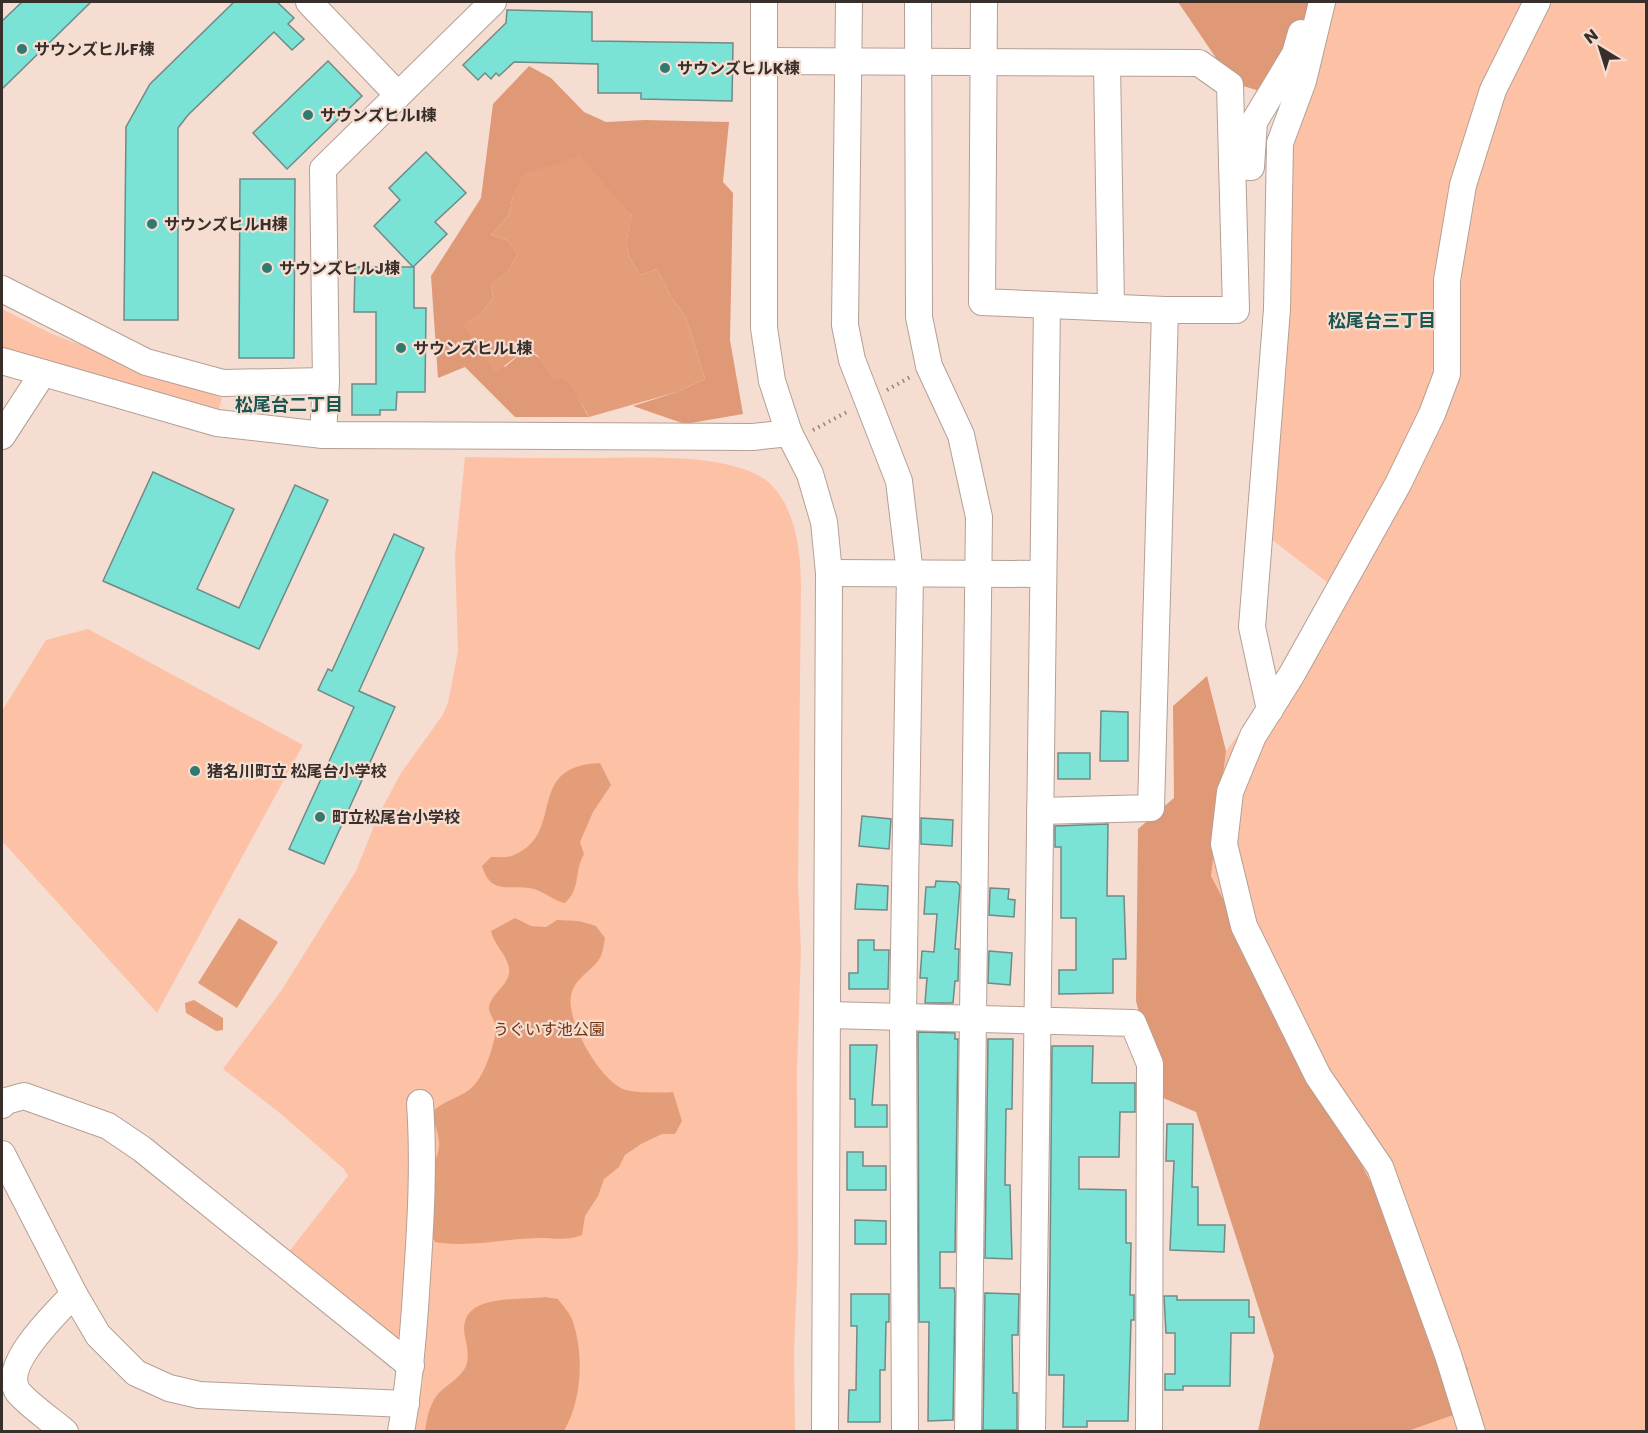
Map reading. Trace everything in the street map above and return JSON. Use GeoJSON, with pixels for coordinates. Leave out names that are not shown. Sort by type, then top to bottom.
{"type":"FeatureCollection","features":[{"type":"Feature","properties":{"kind":"street"},"geometry":{"type":"LineString","coordinates":[[309,2],[398,95]]}},
{"type":"Feature","properties":{"kind":"street"},"geometry":{"type":"LineString","coordinates":[[323,435],[326,381],[323,169],[493,2]]}},
{"type":"Feature","properties":{"kind":"street"},"geometry":{"type":"LineString","coordinates":[[764,2],[764,328],[772,381],[789,434],[810,474],[824,522],[829,573],[829,1015],[825,1431]]}},
{"type":"Feature","properties":{"kind":"street"},"geometry":{"type":"LineString","coordinates":[[849,2],[845,326],[852,360],[898,481],[910,573],[903,1017],[905,1431]]}},
{"type":"Feature","properties":{"kind":"street"},"geometry":{"type":"LineString","coordinates":[[918,2],[919,317],[929,366],[961,435],[979,517],[968,1431]]}},
{"type":"Feature","properties":{"kind":"street"},"geometry":{"type":"LineString","coordinates":[[764,61],[849,62],[983,62],[1200,63],[1230,85],[1236,310],[1165,310],[982,302],[983,62],[984,2]]}},
{"type":"Feature","properties":{"kind":"street"},"geometry":{"type":"LineString","coordinates":[[1232,166],[1251,167],[1254,122],[1295,54],[1310,2]]}},
{"type":"Feature","properties":{"kind":"street"},"geometry":{"type":"LineString","coordinates":[[1270,710],[1252,627],[1277,309],[1280,143],[1303,81],[1322,2]]}},
{"type":"Feature","properties":{"kind":"street"},"geometry":{"type":"LineString","coordinates":[[1472,1431],[1448,1355],[1380,1167],[1318,1076],[1244,926],[1224,844],[1230,792],[1253,736],[1398,484],[1432,414],[1448,374],[1447,280],[1463,185],[1493,90],[1537,2]]}},
{"type":"Feature","properties":{"kind":"street"},"geometry":{"type":"LineString","coordinates":[[1107,63],[1111,308]]}},
{"type":"Feature","properties":{"kind":"street"},"geometry":{"type":"LineString","coordinates":[[2,289],[157,365],[223,383],[326,381]]}},
{"type":"Feature","properties":{"kind":"street"},"geometry":{"type":"LineString","coordinates":[[1032,1431],[1047,305]]}},
{"type":"Feature","properties":{"kind":"street"},"geometry":{"type":"LineString","coordinates":[[1040,811],[1151,808],[1165,310]]}},
{"type":"Feature","properties":{"kind":"street"},"geometry":{"type":"LineString","coordinates":[[2,361],[217,423],[323,435],[753,437],[789,434]]}},
{"type":"Feature","properties":{"kind":"street"},"geometry":{"type":"LineString","coordinates":[[2,436],[43,373]]}},
{"type":"Feature","properties":{"kind":"street"},"geometry":{"type":"LineString","coordinates":[[829,573],[1043,574]]}},
{"type":"Feature","properties":{"kind":"street"},"geometry":{"type":"LineString","coordinates":[[829,1015],[1133,1023],[1150,1064],[1149,1431]]}},
{"type":"Feature","properties":{"kind":"street"},"geometry":{"type":"LineString","coordinates":[[2,1106],[6,1101],[24,1096],[108,1126],[142,1149],[411,1366]]}},
{"type":"Feature","properties":{"kind":"street"},"geometry":{"type":"LineString","coordinates":[[401,1431],[411,1366],[423,1146],[420,1103]]}},
{"type":"Feature","properties":{"kind":"street"},"geometry":{"type":"LineString","coordinates":[[2,1154],[74,1294],[98,1335],[136,1373],[169,1388],[199,1395],[406,1404]]}},
{"type":"Feature","properties":{"kind":"street"},"geometry":{"type":"LineString","coordinates":[[65,1431],[18,1392],[12,1381],[14,1368],[21,1354],[74,1294]]}},
{"type":"Feature","properties":{"kind":"green space"},"geometry":{"type":"Polygon","coordinates":[[[1318,2],[1646,2],[1646,1431],[1408,1431],[1456,1413],[1211,876],[1226,751],[1345,596],[1250,523],[1287,96],[1318,2]]]}},
{"type":"Feature","properties":{"kind":"green space"},"geometry":{"type":"Polygon","coordinates":[[[2,309],[52,334],[222,398],[219,409],[2,353],[2,309]]]}},
{"type":"Feature","properties":{"kind":"green space","name":"うぐいす池公園"},"geometry":{"type":"Polygon","coordinates":[[[465,457],[659,458],[731,465],[767,481],[777,491],[791,516],[800,559],[801,587],[798,884],[801,949],[797,1071],[798,1257],[794,1351],[795,1431],[412,1431],[423,1381],[419,1364],[288,1253],[348,1176],[344,1169],[281,1114],[223,1069],[281,991],[356,871],[378,816],[401,773],[442,716],[448,703],[458,651],[455,556],[465,457]]]}},
{"type":"Feature","properties":{"kind":"green space"},"geometry":{"type":"Polygon","coordinates":[[[88,629],[303,745],[157,1013],[2,841],[2,711],[46,640],[88,629]]]}},
{"type":"Feature","properties":{"kind":"shaded area"},"geometry":{"type":"Polygon","coordinates":[[[1178,2],[1315,2],[1286,99],[1233,83],[1178,2]]]}},
{"type":"Feature","properties":{"kind":"shaded area"},"geometry":{"type":"Polygon","coordinates":[[[529,66],[551,78],[584,112],[606,122],[645,120],[729,122],[723,182],[733,193],[730,340],[743,414],[685,424],[633,406],[677,392],[705,379],[686,317],[671,297],[657,269],[641,275],[631,260],[627,240],[632,215],[513,195],[509,215],[491,235],[507,240],[518,254],[507,273],[491,284],[493,298],[481,314],[463,324],[505,367],[526,349],[547,364],[570,384],[589,417],[515,417],[465,367],[438,378],[431,276],[481,198],[493,104],[529,66]]]}},
{"type":"Feature","properties":{"kind":"shaded area"},"geometry":{"type":"Polygon","coordinates":[[[580,156],[632,216],[627,240],[631,260],[641,275],[657,269],[671,297],[686,317],[705,379],[677,392],[589,417],[567,380],[553,379],[537,355],[526,349],[495,373],[462,324],[481,314],[493,298],[491,284],[507,273],[518,254],[507,240],[491,235],[509,215],[513,195],[523,174],[580,156]]]}},
{"type":"Feature","properties":{"kind":"shaded area"},"geometry":{"type":"Polygon","coordinates":[[[1207,676],[1226,751],[1211,876],[1468,1369],[1456,1414],[1408,1431],[1258,1431],[1274,1356],[1196,1112],[1161,1097],[1136,1001],[1138,829],[1174,798],[1173,706],[1207,676]]]}},
{"type":"Feature","properties":{"kind":"shaded area"},"geometry":{"type":"Polygon","coordinates":[[[600,763],[611,785],[593,812],[580,842],[584,854],[570,898],[565,903],[534,889],[502,887],[491,882],[482,866],[491,857],[512,856],[530,845],[539,832],[553,788],[562,776],[576,767],[600,763]]]}},
{"type":"Feature","properties":{"kind":"shaded area"},"geometry":{"type":"Polygon","coordinates":[[[239,918],[278,942],[237,1008],[198,983],[239,918]]]}},
{"type":"Feature","properties":{"kind":"shaded area"},"geometry":{"type":"Polygon","coordinates":[[[515,918],[531,926],[546,927],[557,920],[579,921],[596,926],[605,938],[601,956],[574,986],[572,992],[573,1016],[578,1031],[594,1061],[614,1083],[623,1089],[655,1093],[673,1092],[682,1121],[675,1134],[662,1134],[625,1155],[619,1167],[604,1179],[598,1196],[585,1216],[582,1235],[567,1239],[528,1238],[448,1244],[435,1242],[428,1207],[431,1178],[439,1147],[433,1111],[469,1090],[479,1079],[487,1063],[496,1031],[489,1009],[490,1003],[505,983],[509,971],[508,964],[491,931],[515,918]]]}},
{"type":"Feature","properties":{"kind":"shaded area"},"geometry":{"type":"Polygon","coordinates":[[[194,1000],[223,1018],[223,1030],[216,1031],[186,1013],[185,1003],[194,1000]]]}},
{"type":"Feature","properties":{"kind":"shaded area"},"geometry":{"type":"Polygon","coordinates":[[[545,1297],[558,1299],[569,1313],[577,1335],[579,1349],[578,1392],[575,1406],[564,1431],[425,1431],[428,1415],[438,1394],[460,1375],[467,1365],[465,1323],[470,1312],[491,1302],[545,1297]]]}},
{"type":"Feature","properties":{"kind":"building","name":"サウンズヒルF棟"},"geometry":{"type":"Polygon","coordinates":[[[22,2],[91,2],[2,89],[2,21],[22,2]]]}},
{"type":"Feature","properties":{"kind":"building","name":"サウンズヒルH棟"},"geometry":{"type":"Polygon","coordinates":[[[234,2],[277,2],[294,18],[288,24],[304,39],[292,50],[274,32],[188,115],[178,128],[178,320],[124,320],[126,127],[150,84],[234,2]]]}},
{"type":"Feature","properties":{"kind":"building"},"geometry":{"type":"Polygon","coordinates":[[[507,10],[592,12],[592,41],[733,43],[732,101],[641,99],[641,93],[598,93],[598,64],[514,62],[499,76],[496,73],[491,79],[485,73],[478,80],[463,65],[506,23],[507,10]]]}},
{"type":"Feature","properties":{"kind":"building","name":"サウンズヒルI棟"},"geometry":{"type":"Polygon","coordinates":[[[328,61],[362,96],[287,169],[253,133],[328,61]]]}},
{"type":"Feature","properties":{"kind":"building"},"geometry":{"type":"Polygon","coordinates":[[[426,152],[466,193],[435,222],[447,234],[413,267],[374,226],[400,200],[389,188],[426,152]]]}},
{"type":"Feature","properties":{"kind":"building","name":"サウンズヒルJ棟"},"geometry":{"type":"Polygon","coordinates":[[[240,179],[295,179],[294,358],[239,358],[240,179]]]}},
{"type":"Feature","properties":{"kind":"building","name":"サウンズヒルL棟"},"geometry":{"type":"Polygon","coordinates":[[[355,267],[414,267],[414,308],[426,308],[425,392],[397,392],[396,410],[380,410],[380,415],[352,415],[352,384],[376,384],[376,312],[354,312],[355,267]]]}},
{"type":"Feature","properties":{"kind":"building"},"geometry":{"type":"Polygon","coordinates":[[[153,472],[234,509],[197,589],[239,608],[295,485],[328,500],[259,649],[103,581],[153,472]]]}},
{"type":"Feature","properties":{"kind":"building"},"geometry":{"type":"Polygon","coordinates":[[[394,534],[424,548],[359,691],[395,707],[324,864],[289,849],[354,707],[318,690],[328,669],[332,671],[394,534]]]}},
{"type":"Feature","properties":{"kind":"building"},"geometry":{"type":"Polygon","coordinates":[[[1101,711],[1128,712],[1128,761],[1100,761],[1101,711]]]}},
{"type":"Feature","properties":{"kind":"building"},"geometry":{"type":"Polygon","coordinates":[[[1058,753],[1090,753],[1090,779],[1058,779],[1058,753]]]}},
{"type":"Feature","properties":{"kind":"building"},"geometry":{"type":"Polygon","coordinates":[[[862,816],[891,819],[889,849],[859,846],[862,816]]]}},
{"type":"Feature","properties":{"kind":"building"},"geometry":{"type":"Polygon","coordinates":[[[921,818],[953,820],[952,846],[921,844],[921,818]]]}},
{"type":"Feature","properties":{"kind":"building"},"geometry":{"type":"Polygon","coordinates":[[[1108,824],[1107,896],[1124,896],[1126,959],[1113,959],[1113,993],[1059,994],[1059,970],[1076,970],[1076,918],[1061,918],[1061,847],[1055,847],[1055,826],[1108,824]]]}},
{"type":"Feature","properties":{"kind":"building"},"geometry":{"type":"Polygon","coordinates":[[[936,881],[957,882],[960,886],[955,949],[959,949],[958,981],[955,981],[953,1003],[925,1003],[927,978],[920,978],[922,951],[934,952],[937,914],[924,914],[926,887],[935,887],[936,881]]]}},
{"type":"Feature","properties":{"kind":"building"},"geometry":{"type":"Polygon","coordinates":[[[857,884],[888,886],[887,910],[855,909],[857,884]]]}},
{"type":"Feature","properties":{"kind":"building"},"geometry":{"type":"Polygon","coordinates":[[[990,888],[1009,889],[1008,899],[1015,900],[1014,917],[989,915],[990,888]]]}},
{"type":"Feature","properties":{"kind":"building"},"geometry":{"type":"Polygon","coordinates":[[[858,940],[874,940],[874,950],[889,950],[888,989],[849,989],[849,973],[858,973],[858,940]]]}},
{"type":"Feature","properties":{"kind":"building"},"geometry":{"type":"Polygon","coordinates":[[[989,951],[1012,953],[1010,985],[988,983],[989,951]]]}},
{"type":"Feature","properties":{"kind":"building"},"geometry":{"type":"Polygon","coordinates":[[[918,1032],[955,1033],[955,1039],[958,1039],[955,1252],[940,1252],[940,1288],[954,1288],[955,1293],[953,1420],[928,1421],[929,1322],[919,1322],[918,1032]]]}},
{"type":"Feature","properties":{"kind":"building"},"geometry":{"type":"Polygon","coordinates":[[[988,1039],[1013,1039],[1012,1109],[1006,1109],[1005,1185],[1010,1185],[1012,1259],[985,1258],[988,1039]]]}},
{"type":"Feature","properties":{"kind":"building"},"geometry":{"type":"Polygon","coordinates":[[[850,1045],[877,1045],[872,1105],[887,1105],[887,1127],[855,1127],[855,1099],[850,1099],[850,1045]]]}},
{"type":"Feature","properties":{"kind":"building"},"geometry":{"type":"Polygon","coordinates":[[[1052,1046],[1093,1046],[1092,1083],[1135,1083],[1135,1112],[1120,1112],[1119,1157],[1079,1157],[1079,1189],[1126,1190],[1126,1243],[1131,1243],[1130,1295],[1134,1295],[1134,1320],[1131,1320],[1128,1421],[1087,1421],[1087,1427],[1063,1427],[1064,1375],[1049,1375],[1052,1046]]]}},
{"type":"Feature","properties":{"kind":"building"},"geometry":{"type":"Polygon","coordinates":[[[1167,1124],[1193,1124],[1192,1187],[1198,1187],[1198,1225],[1225,1225],[1224,1252],[1170,1250],[1174,1161],[1166,1161],[1167,1124]]]}},
{"type":"Feature","properties":{"kind":"building"},"geometry":{"type":"Polygon","coordinates":[[[847,1152],[863,1152],[863,1166],[886,1166],[886,1190],[847,1190],[847,1152]]]}},
{"type":"Feature","properties":{"kind":"building"},"geometry":{"type":"Polygon","coordinates":[[[855,1220],[886,1221],[886,1244],[855,1244],[855,1220]]]}},
{"type":"Feature","properties":{"kind":"building"},"geometry":{"type":"Polygon","coordinates":[[[985,1293],[1019,1294],[1018,1335],[1012,1335],[1013,1393],[1017,1393],[1017,1430],[983,1430],[985,1293]]]}},
{"type":"Feature","properties":{"kind":"building"},"geometry":{"type":"Polygon","coordinates":[[[851,1294],[889,1294],[885,1370],[880,1370],[880,1422],[848,1422],[849,1390],[856,1390],[857,1326],[851,1326],[851,1294]]]}},
{"type":"Feature","properties":{"kind":"building"},"geometry":{"type":"Polygon","coordinates":[[[1164,1296],[1177,1296],[1177,1300],[1249,1300],[1249,1317],[1254,1317],[1254,1333],[1231,1333],[1230,1386],[1183,1386],[1183,1390],[1165,1390],[1165,1374],[1175,1374],[1175,1333],[1166,1333],[1164,1296]]]}},
{"type":"Feature","properties":{"kind":"place","name":"サウンズヒルF棟"},"geometry":{"type":"Point","coordinates":[22,49]}},
{"type":"Feature","properties":{"kind":"place","name":"サウンズヒルK棟"},"geometry":{"type":"Point","coordinates":[665,68]}},
{"type":"Feature","properties":{"kind":"place","name":"サウンズヒルI棟"},"geometry":{"type":"Point","coordinates":[308,115]}},
{"type":"Feature","properties":{"kind":"place","name":"サウンズヒルH棟"},"geometry":{"type":"Point","coordinates":[152,224]}},
{"type":"Feature","properties":{"kind":"place","name":"サウンズヒルJ棟"},"geometry":{"type":"Point","coordinates":[267,268]}},
{"type":"Feature","properties":{"kind":"place","name":"サウンズヒルL棟"},"geometry":{"type":"Point","coordinates":[401,348]}},
{"type":"Feature","properties":{"kind":"place","name":"猪名川町立 松尾台小学校"},"geometry":{"type":"Point","coordinates":[195,771]}},
{"type":"Feature","properties":{"kind":"place","name":"町立松尾台小学校"},"geometry":{"type":"Point","coordinates":[320,817]}},
{"type":"Feature","properties":{"kind":"district","name":"松尾台三丁目"},"geometry":{"type":"Point","coordinates":[1382,321]}},
{"type":"Feature","properties":{"kind":"district","name":"松尾台二丁目"},"geometry":{"type":"Point","coordinates":[289,405]}}]}
